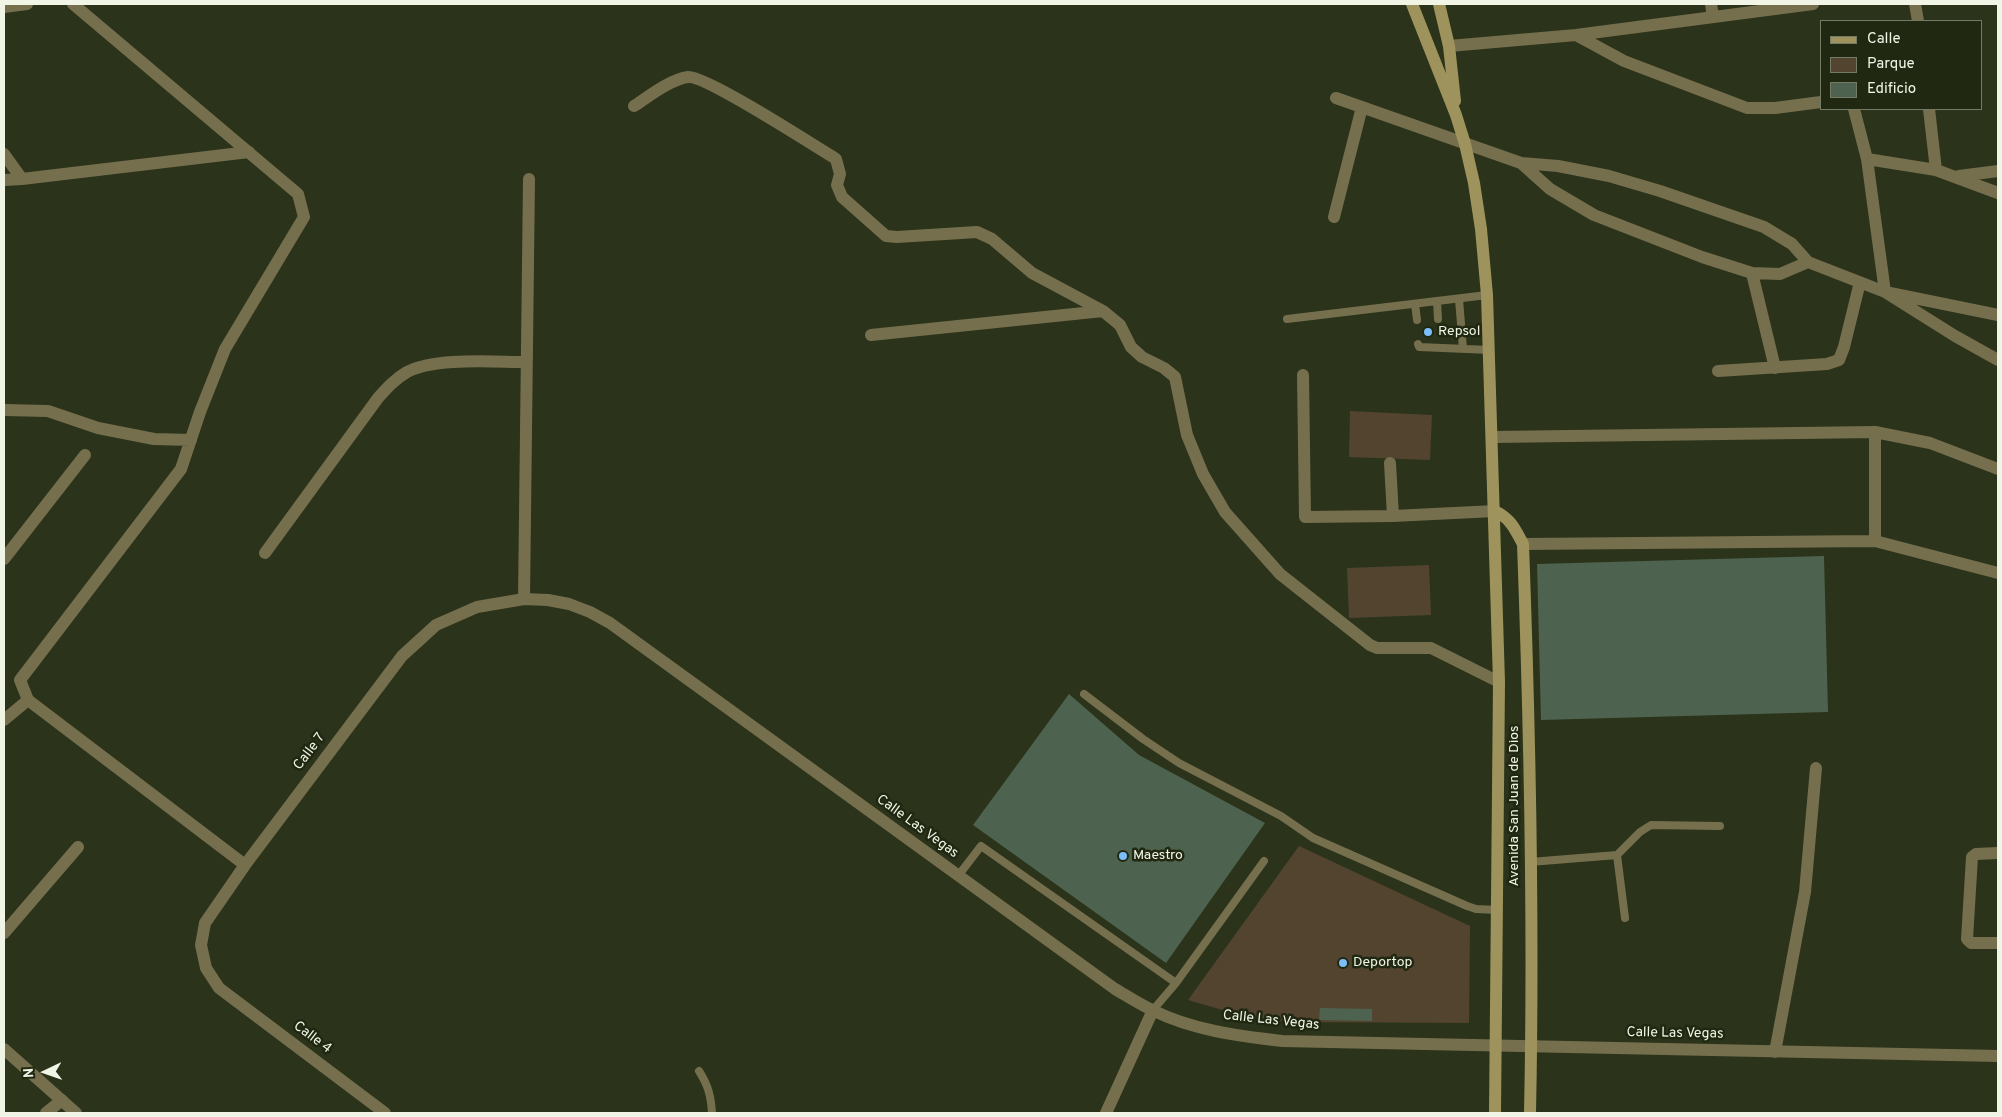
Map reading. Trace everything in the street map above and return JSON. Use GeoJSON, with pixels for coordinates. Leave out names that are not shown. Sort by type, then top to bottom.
{"type":"FeatureCollection","features":[{"type":"Feature","properties":{"kind":"main road","name":"Avenida San Juan de Dios"},"geometry":{"type":"LineString","coordinates":[[1412,4],[1465,144],[1474,183],[1481,229],[1487,295],[1493,437],[1499,682],[1495,1113]]}},
{"type":"Feature","properties":{"kind":"main road","name":"Avenida San Juan de Dios"},"geometry":{"type":"LineString","coordinates":[[1440,4],[1448,46],[1456,116]]}},
{"type":"Feature","properties":{"kind":"main road","name":"Avenida San Juan de Dios"},"geometry":{"type":"LineString","coordinates":[[1495,511],[1506,517],[1523,544],[1530,718],[1530,1113]]}},
{"type":"Feature","properties":{"kind":"street"},"geometry":{"type":"LineString","coordinates":[[4,7],[27,4]]}},
{"type":"Feature","properties":{"kind":"street"},"geometry":{"type":"LineString","coordinates":[[73,4],[298,194],[304,217],[225,349],[181,469],[20,680],[28,700],[245,865]]}},
{"type":"Feature","properties":{"kind":"street"},"geometry":{"type":"LineString","coordinates":[[1711,4],[1713,17]]}},
{"type":"Feature","properties":{"kind":"street"},"geometry":{"type":"LineString","coordinates":[[1448,46],[1576,35],[1813,4]]}},
{"type":"Feature","properties":{"kind":"street"},"geometry":{"type":"LineString","coordinates":[[1915,4],[1918,20]]}},
{"type":"Feature","properties":{"kind":"street"},"geometry":{"type":"LineString","coordinates":[[1576,35],[1624,60],[1747,108],[1775,108],[1820,102]]}},
{"type":"Feature","properties":{"kind":"street"},"geometry":{"type":"LineString","coordinates":[[634,106],[679,79],[694,77],[762,113],[836,159],[840,174],[837,185],[842,197],[886,236],[977,232],[992,239],[1032,273],[1103,311],[1120,325],[1131,347],[1142,357],[1164,368],[1175,377],[1187,435],[1203,474],[1225,512],[1280,574],[1370,646],[1377,648],[1431,648],[1499,682]]}},
{"type":"Feature","properties":{"kind":"street"},"geometry":{"type":"LineString","coordinates":[[1336,98],[1521,163],[1558,166],[1609,176],[1764,226],[1792,244],[1808,262],[1886,292],[1998,314]]}},
{"type":"Feature","properties":{"kind":"street"},"geometry":{"type":"LineString","coordinates":[[1334,218],[1362,107]]}},
{"type":"Feature","properties":{"kind":"street"},"geometry":{"type":"LineString","coordinates":[[1854,110],[1867,160],[1886,292],[1955,336],[1998,360]]}},
{"type":"Feature","properties":{"kind":"street"},"geometry":{"type":"LineString","coordinates":[[1929,110],[1936,170]]}},
{"type":"Feature","properties":{"kind":"street"},"geometry":{"type":"LineString","coordinates":[[4,180],[249,152]]}},
{"type":"Feature","properties":{"kind":"street"},"geometry":{"type":"LineString","coordinates":[[4,154],[22,179]]}},
{"type":"Feature","properties":{"kind":"street"},"geometry":{"type":"LineString","coordinates":[[1867,160],[1936,170],[1998,193]]}},
{"type":"Feature","properties":{"kind":"street"},"geometry":{"type":"LineString","coordinates":[[1521,163],[1550,189],[1594,215],[1702,257],[1752,273],[1780,274],[1808,262]]}},
{"type":"Feature","properties":{"kind":"street"},"geometry":{"type":"LineString","coordinates":[[1956,177],[1998,171]]}},
{"type":"Feature","properties":{"kind":"street"},"geometry":{"type":"LineString","coordinates":[[524,599],[529,179]]}},
{"type":"Feature","properties":{"kind":"street"},"geometry":{"type":"LineString","coordinates":[[1752,273],[1775,368]]}},
{"type":"Feature","properties":{"kind":"street"},"geometry":{"type":"LineString","coordinates":[[1718,371],[1827,364],[1839,360],[1860,282]]}},
{"type":"Feature","properties":{"kind":"street"},"geometry":{"type":"LineString","coordinates":[[871,334],[1103,311]]}},
{"type":"Feature","properties":{"kind":"street"},"geometry":{"type":"LineString","coordinates":[[265,553],[378,398],[391,383],[408,372],[425,366],[464,362],[526,362]]}},
{"type":"Feature","properties":{"kind":"street"},"geometry":{"type":"LineString","coordinates":[[1304,375],[1305,517],[1393,516],[1495,511]]}},
{"type":"Feature","properties":{"kind":"street"},"geometry":{"type":"LineString","coordinates":[[4,410],[48,411],[108,430],[154,439],[191,440]]}},
{"type":"Feature","properties":{"kind":"street"},"geometry":{"type":"LineString","coordinates":[[1875,432],[1875,541]]}},
{"type":"Feature","properties":{"kind":"street"},"geometry":{"type":"LineString","coordinates":[[1493,437],[1875,432],[1930,443],[1998,469]]}},
{"type":"Feature","properties":{"kind":"street"},"geometry":{"type":"LineString","coordinates":[[4,558],[85,455]]}},
{"type":"Feature","properties":{"kind":"street"},"geometry":{"type":"LineString","coordinates":[[1390,462],[1393,516]]}},
{"type":"Feature","properties":{"kind":"street"},"geometry":{"type":"LineString","coordinates":[[1523,544],[1875,541],[1998,573]]}},
{"type":"Feature","properties":{"kind":"street","name":"Calle 7"},"geometry":{"type":"LineString","coordinates":[[219,988],[206,968],[200,945],[205,923],[245,865],[402,656],[436,625],[477,607],[524,599]]}},
{"type":"Feature","properties":{"kind":"street","name":"Calle Las Vegas"},"geometry":{"type":"LineString","coordinates":[[524,599],[548,600],[569,604],[590,612],[610,623],[1115,989],[1153,1010],[1201,1028],[1274,1040],[1998,1056]]}},
{"type":"Feature","properties":{"kind":"street"},"geometry":{"type":"LineString","coordinates":[[5,715],[28,700]]}},
{"type":"Feature","properties":{"kind":"street"},"geometry":{"type":"LineString","coordinates":[[1775,1052],[1805,892],[1816,768]]}},
{"type":"Feature","properties":{"kind":"street"},"geometry":{"type":"LineString","coordinates":[[4,933],[78,847]]}},
{"type":"Feature","properties":{"kind":"street"},"geometry":{"type":"LineString","coordinates":[[1998,853],[1976,854],[1972,858],[1966,939],[1971,943],[1998,943]]}},
{"type":"Feature","properties":{"kind":"street","name":"Calle 4"},"geometry":{"type":"LineString","coordinates":[[219,988],[385,1113]]}},
{"type":"Feature","properties":{"kind":"street"},"geometry":{"type":"LineString","coordinates":[[1106,1113],[1153,1010]]}},
{"type":"Feature","properties":{"kind":"street"},"geometry":{"type":"LineString","coordinates":[[4,1049],[76,1113]]}},
{"type":"Feature","properties":{"kind":"street"},"geometry":{"type":"LineString","coordinates":[[46,1113],[62,1100]]}},
{"type":"Feature","properties":{"kind":"lane"},"geometry":{"type":"LineString","coordinates":[[1287,319],[1487,295]]}},
{"type":"Feature","properties":{"kind":"lane"},"geometry":{"type":"LineString","coordinates":[[1459,299],[1463,349]]}},
{"type":"Feature","properties":{"kind":"lane"},"geometry":{"type":"LineString","coordinates":[[1437,301],[1438,319]]}},
{"type":"Feature","properties":{"kind":"lane"},"geometry":{"type":"LineString","coordinates":[[1415,304],[1417,320]]}},
{"type":"Feature","properties":{"kind":"lane"},"geometry":{"type":"LineString","coordinates":[[1418,344],[1418,347],[1440,346],[1490,350]]}},
{"type":"Feature","properties":{"kind":"lane"},"geometry":{"type":"LineString","coordinates":[[1084,694],[1143,739],[1179,763],[1281,816],[1313,838],[1467,906],[1476,909],[1497,910]]}},
{"type":"Feature","properties":{"kind":"lane"},"geometry":{"type":"LineString","coordinates":[[1530,862],[1617,855],[1640,832],[1651,825],[1720,826]]}},
{"type":"Feature","properties":{"kind":"lane"},"geometry":{"type":"LineString","coordinates":[[958,876],[981,846],[1176,983]]}},
{"type":"Feature","properties":{"kind":"lane"},"geometry":{"type":"LineString","coordinates":[[1617,855],[1625,918]]}},
{"type":"Feature","properties":{"kind":"lane"},"geometry":{"type":"LineString","coordinates":[[1153,1010],[1176,983],[1264,861]]}},
{"type":"Feature","properties":{"kind":"lane"},"geometry":{"type":"LineString","coordinates":[[698,1071],[711,1095],[712,1113]]}},
{"type":"Feature","properties":{"kind":"green space"},"geometry":{"type":"Polygon","coordinates":[[[1350,411],[1432,415],[1430,460],[1349,457],[1350,411]]]}},
{"type":"Feature","properties":{"kind":"green space"},"geometry":{"type":"Polygon","coordinates":[[[1429,565],[1431,615],[1349,618],[1347,568],[1429,565]]]}},
{"type":"Feature","properties":{"kind":"green space","name":"Deportop"},"geometry":{"type":"Polygon","coordinates":[[[1299,846],[1470,926],[1469,1023],[1289,1022],[1240,1015],[1188,1000],[1299,846]]]}},
{"type":"Feature","properties":{"kind":"building"},"geometry":{"type":"Polygon","coordinates":[[[1824,556],[1828,712],[1541,720],[1537,564],[1824,556]]]}},
{"type":"Feature","properties":{"kind":"building"},"geometry":{"type":"Polygon","coordinates":[[[1069,694],[1139,755],[1265,823],[1166,963],[973,825],[1069,694]]]}},
{"type":"Feature","properties":{"kind":"building"},"geometry":{"type":"Polygon","coordinates":[[[1320,1008],[1372,1009],[1372,1021],[1319,1020],[1320,1008]]]}},
{"type":"Feature","properties":{"kind":"place","name":"Repsol"},"geometry":{"type":"Point","coordinates":[1428,332]}},
{"type":"Feature","properties":{"kind":"place","name":"Maestro"},"geometry":{"type":"Point","coordinates":[1123,856]}},
{"type":"Feature","properties":{"kind":"place","name":"Deportop"},"geometry":{"type":"Point","coordinates":[1343,963]}}]}
